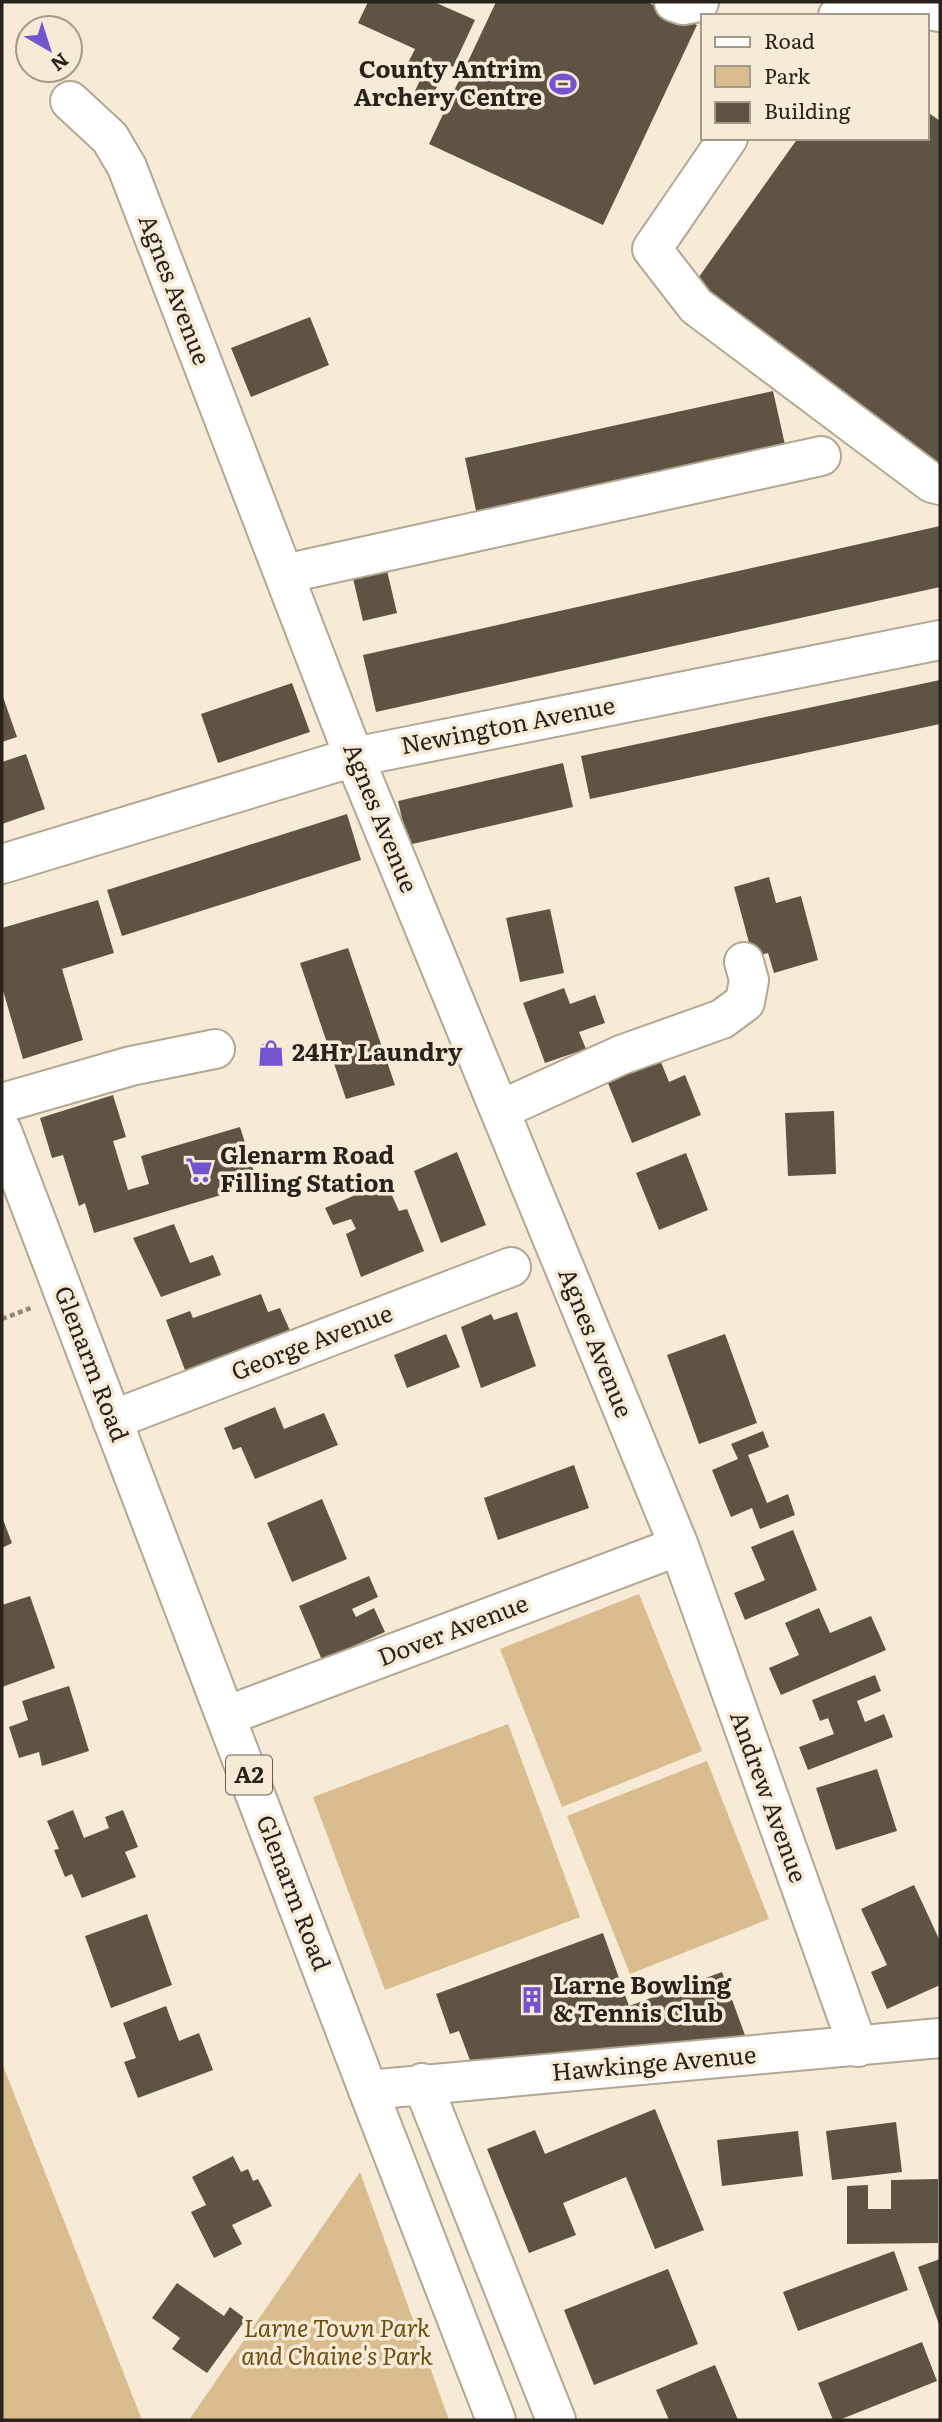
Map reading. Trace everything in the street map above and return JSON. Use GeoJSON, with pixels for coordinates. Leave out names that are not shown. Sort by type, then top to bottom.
{"type":"FeatureCollection","features":[{"type":"Feature","properties":{"kind":"street"},"geometry":{"type":"LineString","coordinates":[[674,2],[683,5],[699,2]]}},
{"type":"Feature","properties":{"kind":"street"},"geometry":{"type":"LineString","coordinates":[[842,14],[858,6],[896,4],[940,12]]}},
{"type":"Feature","properties":{"kind":"street","name":"Agnes Avenue"},"geometry":{"type":"LineString","coordinates":[[70,101],[110,138],[127,167],[354,757],[679,1546]]}},
{"type":"Feature","properties":{"kind":"street"},"geometry":{"type":"LineString","coordinates":[[727,140],[653,249],[696,306],[932,483],[940,485]]}},
{"type":"Feature","properties":{"kind":"street"},"geometry":{"type":"LineString","coordinates":[[285,574],[821,456]]}},
{"type":"Feature","properties":{"kind":"street","name":"Newington Avenue"},"geometry":{"type":"LineString","coordinates":[[2,864],[354,757],[940,640]]}},
{"type":"Feature","properties":{"kind":"street"},"geometry":{"type":"LineString","coordinates":[[500,1110],[621,1055],[722,1019],[745,1002],[749,980],[744,962]]}},
{"type":"Feature","properties":{"kind":"street"},"geometry":{"type":"LineString","coordinates":[[2,1103],[131,1066],[215,1049]]}},
{"type":"Feature","properties":{"kind":"street","name":"Glenarm Road"},"geometry":{"type":"LineString","coordinates":[[2,1130],[496,2420]]}},
{"type":"Feature","properties":{"kind":"street","name":"George Avenue"},"geometry":{"type":"LineString","coordinates":[[112,1420],[511,1267]]}},
{"type":"Feature","properties":{"kind":"street","name":"Dover Avenue"},"geometry":{"type":"LineString","coordinates":[[226,1716],[679,1546]]}},
{"type":"Feature","properties":{"kind":"street","name":"Andrew Avenue"},"geometry":{"type":"LineString","coordinates":[[679,1546],[858,2047]]}},
{"type":"Feature","properties":{"kind":"street","name":"Hawkinge Avenue"},"geometry":{"type":"LineString","coordinates":[[368,2090],[940,2038]]}},
{"type":"Feature","properties":{"kind":"street"},"geometry":{"type":"LineString","coordinates":[[422,2084],[556,2420]]}},
{"type":"Feature","properties":{"kind":"green space"},"geometry":{"type":"Polygon","coordinates":[[[639,1594],[702,1751],[562,1807],[500,1649],[639,1594]]]}},
{"type":"Feature","properties":{"kind":"green space"},"geometry":{"type":"Polygon","coordinates":[[[508,1724],[580,1917],[385,1990],[313,1797],[508,1724]]]}},
{"type":"Feature","properties":{"kind":"green space"},"geometry":{"type":"Polygon","coordinates":[[[707,1761],[769,1919],[630,1974],[567,1816],[707,1761]]]}},
{"type":"Feature","properties":{"kind":"green space"},"geometry":{"type":"Polygon","coordinates":[[[2,2063],[142,2420],[2,2420],[2,2063]]]}},
{"type":"Feature","properties":{"kind":"green space","name":"Larne Town Park and Chaine's Park"},"geometry":{"type":"Polygon","coordinates":[[[360,2172],[449,2420],[189,2420],[360,2172]]]}},
{"type":"Feature","properties":{"kind":"building"},"geometry":{"type":"Polygon","coordinates":[[[368,2],[434,2],[475,20],[453,67],[448,64],[431,99],[415,91],[421,78],[404,71],[415,49],[358,23],[368,2]]]}},
{"type":"Feature","properties":{"kind":"building","name":"County Antrim Archery Centre"},"geometry":{"type":"Polygon","coordinates":[[[496,2],[647,2],[697,25],[603,225],[429,144],[496,2]]]}},
{"type":"Feature","properties":{"kind":"building"},"geometry":{"type":"Polygon","coordinates":[[[928,112],[940,121],[940,460],[937,465],[691,288],[797,140],[928,140],[928,112]]]}},
{"type":"Feature","properties":{"kind":"building"},"geometry":{"type":"Polygon","coordinates":[[[310,317],[329,365],[251,397],[231,348],[310,317]]]}},
{"type":"Feature","properties":{"kind":"building"},"geometry":{"type":"Polygon","coordinates":[[[773,391],[788,458],[479,525],[465,458],[773,391]]]}},
{"type":"Feature","properties":{"kind":"building"},"geometry":{"type":"Polygon","coordinates":[[[940,526],[940,587],[376,712],[363,655],[940,526]]]}},
{"type":"Feature","properties":{"kind":"building"},"geometry":{"type":"Polygon","coordinates":[[[385,562],[397,613],[363,621],[351,570],[385,562]]]}},
{"type":"Feature","properties":{"kind":"building"},"geometry":{"type":"Polygon","coordinates":[[[940,680],[940,724],[590,799],[581,756],[940,680]]]}},
{"type":"Feature","properties":{"kind":"building"},"geometry":{"type":"Polygon","coordinates":[[[292,683],[310,732],[218,763],[201,714],[292,683]]]}},
{"type":"Feature","properties":{"kind":"building"},"geometry":{"type":"Polygon","coordinates":[[[2,694],[17,737],[2,742],[2,694]]]}},
{"type":"Feature","properties":{"kind":"building"},"geometry":{"type":"Polygon","coordinates":[[[26,754],[45,809],[2,824],[2,762],[26,754]]]}},
{"type":"Feature","properties":{"kind":"building"},"geometry":{"type":"Polygon","coordinates":[[[563,763],[573,807],[408,845],[398,801],[563,763]]]}},
{"type":"Feature","properties":{"kind":"building"},"geometry":{"type":"Polygon","coordinates":[[[347,814],[361,860],[122,936],[107,890],[347,814]]]}},
{"type":"Feature","properties":{"kind":"building"},"geometry":{"type":"Polygon","coordinates":[[[769,877],[776,903],[801,896],[818,960],[774,973],[768,953],[753,957],[734,887],[769,877]]]}},
{"type":"Feature","properties":{"kind":"building"},"geometry":{"type":"Polygon","coordinates":[[[98,900],[114,953],[62,969],[83,1040],[23,1059],[2,987],[2,928],[98,900]]]}},
{"type":"Feature","properties":{"kind":"building"},"geometry":{"type":"Polygon","coordinates":[[[550,909],[564,973],[520,982],[506,918],[550,909]]]}},
{"type":"Feature","properties":{"kind":"building"},"geometry":{"type":"Polygon","coordinates":[[[348,948],[395,1085],[346,1099],[300,963],[348,948]]]}},
{"type":"Feature","properties":{"kind":"building"},"geometry":{"type":"Polygon","coordinates":[[[564,988],[570,1004],[595,995],[605,1023],[579,1032],[586,1049],[545,1063],[523,1003],[564,988]]]}},
{"type":"Feature","properties":{"kind":"building","name":"24Hr Laundry"},"geometry":{"type":"Polygon","coordinates":[[[274,1040],[281,1060],[268,1065],[261,1045],[274,1040]]]}},
{"type":"Feature","properties":{"kind":"building"},"geometry":{"type":"Polygon","coordinates":[[[657,1052],[669,1082],[685,1075],[701,1115],[632,1143],[604,1073],[657,1052]]]}},
{"type":"Feature","properties":{"kind":"building"},"geometry":{"type":"Polygon","coordinates":[[[113,1095],[126,1137],[113,1141],[128,1190],[149,1184],[141,1156],[240,1127],[258,1184],[94,1233],[85,1203],[79,1206],[63,1155],[52,1158],[40,1118],[113,1095]]]}},
{"type":"Feature","properties":{"kind":"building"},"geometry":{"type":"Polygon","coordinates":[[[834,1111],[836,1174],[788,1176],[785,1113],[834,1111]]]}},
{"type":"Feature","properties":{"kind":"building"},"geometry":{"type":"Polygon","coordinates":[[[457,1152],[486,1225],[441,1243],[414,1171],[457,1152]]]}},
{"type":"Feature","properties":{"kind":"building"},"geometry":{"type":"Polygon","coordinates":[[[686,1153],[708,1210],[659,1230],[636,1173],[686,1153]]]}},
{"type":"Feature","properties":{"kind":"building"},"geometry":{"type":"Polygon","coordinates":[[[386,1182],[399,1211],[407,1209],[424,1251],[361,1277],[346,1234],[356,1229],[351,1219],[333,1225],[325,1208],[386,1182]]]}},
{"type":"Feature","properties":{"kind":"building"},"geometry":{"type":"Polygon","coordinates":[[[174,1224],[190,1263],[213,1255],[221,1275],[161,1297],[133,1238],[174,1224]]]}},
{"type":"Feature","properties":{"kind":"building"},"geometry":{"type":"Polygon","coordinates":[[[261,1294],[268,1312],[280,1308],[295,1342],[188,1378],[166,1320],[190,1311],[193,1318],[261,1294]]]}},
{"type":"Feature","properties":{"kind":"building"},"geometry":{"type":"Polygon","coordinates":[[[517,1312],[536,1366],[481,1388],[461,1327],[491,1314],[494,1320],[517,1312]]]}},
{"type":"Feature","properties":{"kind":"building"},"geometry":{"type":"Polygon","coordinates":[[[446,1334],[460,1367],[407,1388],[394,1355],[446,1334]]]}},
{"type":"Feature","properties":{"kind":"building"},"geometry":{"type":"Polygon","coordinates":[[[725,1334],[757,1423],[699,1444],[667,1355],[725,1334]]]}},
{"type":"Feature","properties":{"kind":"building"},"geometry":{"type":"Polygon","coordinates":[[[275,1407],[284,1429],[324,1413],[338,1445],[255,1479],[241,1447],[233,1450],[224,1428],[275,1407]]]}},
{"type":"Feature","properties":{"kind":"building"},"geometry":{"type":"Polygon","coordinates":[[[763,1431],[769,1447],[748,1455],[767,1503],[788,1494],[795,1515],[760,1529],[752,1508],[731,1517],[712,1470],[738,1459],[731,1444],[763,1431]]]}},
{"type":"Feature","properties":{"kind":"building"},"geometry":{"type":"Polygon","coordinates":[[[574,1465],[589,1508],[498,1540],[484,1498],[574,1465]]]}},
{"type":"Feature","properties":{"kind":"building"},"geometry":{"type":"Polygon","coordinates":[[[322,1499],[347,1559],[292,1582],[267,1523],[322,1499]]]}},
{"type":"Feature","properties":{"kind":"building"},"geometry":{"type":"Polygon","coordinates":[[[2,1517],[12,1543],[2,1548],[2,1517]]]}},
{"type":"Feature","properties":{"kind":"building"},"geometry":{"type":"Polygon","coordinates":[[[793,1530],[817,1590],[745,1620],[734,1593],[765,1580],[751,1547],[793,1530]]]}},
{"type":"Feature","properties":{"kind":"building"},"geometry":{"type":"Polygon","coordinates":[[[369,1576],[378,1597],[352,1609],[356,1617],[374,1608],[385,1632],[322,1660],[299,1606],[369,1576]]]}},
{"type":"Feature","properties":{"kind":"building"},"geometry":{"type":"Polygon","coordinates":[[[30,1596],[55,1668],[2,1687],[2,1605],[30,1596]]]}},
{"type":"Feature","properties":{"kind":"building"},"geometry":{"type":"Polygon","coordinates":[[[819,1608],[830,1633],[871,1616],[886,1650],[781,1695],[769,1668],[799,1655],[785,1623],[819,1608]]]}},
{"type":"Feature","properties":{"kind":"building"},"geometry":{"type":"Polygon","coordinates":[[[875,1675],[881,1691],[857,1701],[865,1722],[884,1714],[893,1737],[808,1770],[799,1747],[834,1734],[828,1718],[820,1721],[812,1700],[875,1675]]]}},
{"type":"Feature","properties":{"kind":"building"},"geometry":{"type":"Polygon","coordinates":[[[69,1686],[89,1751],[42,1766],[39,1752],[19,1758],[9,1727],[28,1720],[22,1701],[69,1686]]]}},
{"type":"Feature","properties":{"kind":"building"},"geometry":{"type":"Polygon","coordinates":[[[877,1769],[897,1831],[836,1850],[816,1788],[877,1769]]]}},
{"type":"Feature","properties":{"kind":"building"},"geometry":{"type":"Polygon","coordinates":[[[73,1810],[84,1838],[109,1828],[105,1817],[123,1810],[138,1847],[125,1852],[136,1877],[82,1898],[72,1874],[65,1877],[54,1850],[59,1849],[47,1821],[73,1810]]]}},
{"type":"Feature","properties":{"kind":"building"},"geometry":{"type":"Polygon","coordinates":[[[914,1885],[940,1941],[940,1985],[887,2009],[871,1972],[887,1965],[861,1909],[914,1885]]]}},
{"type":"Feature","properties":{"kind":"building"},"geometry":{"type":"Polygon","coordinates":[[[147,1914],[172,1985],[111,2008],[85,1936],[147,1914]]]}},
{"type":"Feature","properties":{"kind":"building","name":"Larne Bowling & Tennis Club"},"geometry":{"type":"Polygon","coordinates":[[[603,1933],[629,2006],[722,1972],[746,2038],[471,2063],[459,2031],[450,2034],[436,1994],[603,1933]]]}},
{"type":"Feature","properties":{"kind":"building"},"geometry":{"type":"Polygon","coordinates":[[[166,2006],[179,2041],[199,2033],[213,2070],[138,2098],[124,2062],[136,2058],[123,2023],[166,2006]]]}},
{"type":"Feature","properties":{"kind":"building"},"geometry":{"type":"Polygon","coordinates":[[[655,2109],[704,2230],[655,2249],[626,2177],[563,2203],[576,2235],[529,2253],[487,2149],[535,2130],[545,2154],[655,2109]]]}},
{"type":"Feature","properties":{"kind":"building"},"geometry":{"type":"Polygon","coordinates":[[[896,2122],[902,2172],[832,2180],[826,2131],[896,2122]]]}},
{"type":"Feature","properties":{"kind":"building"},"geometry":{"type":"Polygon","coordinates":[[[798,2131],[803,2176],[722,2186],[717,2140],[798,2131]]]}},
{"type":"Feature","properties":{"kind":"building"},"geometry":{"type":"Polygon","coordinates":[[[233,2156],[241,2172],[248,2169],[253,2181],[258,2179],[272,2206],[232,2225],[242,2244],[214,2258],[191,2212],[206,2205],[192,2177],[233,2156]]]}},
{"type":"Feature","properties":{"kind":"building"},"geometry":{"type":"Polygon","coordinates":[[[938,2179],[938,2243],[847,2244],[847,2186],[868,2185],[868,2209],[891,2209],[891,2180],[938,2179]]]}},
{"type":"Feature","properties":{"kind":"building"},"geometry":{"type":"Polygon","coordinates":[[[894,2251],[908,2290],[798,2331],[783,2292],[894,2251]]]}},
{"type":"Feature","properties":{"kind":"building"},"geometry":{"type":"Polygon","coordinates":[[[940,2259],[940,2327],[918,2267],[940,2259]]]}},
{"type":"Feature","properties":{"kind":"building"},"geometry":{"type":"Polygon","coordinates":[[[668,2269],[698,2344],[594,2385],[564,2310],[668,2269]]]}},
{"type":"Feature","properties":{"kind":"building"},"geometry":{"type":"Polygon","coordinates":[[[177,2283],[224,2316],[230,2307],[246,2319],[207,2373],[172,2349],[180,2338],[152,2318],[177,2283]]]}},
{"type":"Feature","properties":{"kind":"building"},"geometry":{"type":"Polygon","coordinates":[[[922,2342],[937,2381],[839,2420],[833,2420],[818,2383],[922,2342]]]}},
{"type":"Feature","properties":{"kind":"building"},"geometry":{"type":"Polygon","coordinates":[[[715,2365],[738,2420],[669,2420],[656,2390],[715,2365]]]}},
{"type":"Feature","properties":{"kind":"place","name":"County Antrim Archery Centre"},"geometry":{"type":"Point","coordinates":[563,84]}},
{"type":"Feature","properties":{"kind":"place","name":"24Hr Laundry"},"geometry":{"type":"Point","coordinates":[271,1053]}},
{"type":"Feature","properties":{"kind":"place","name":"Glenarm Road Filling Station"},"geometry":{"type":"Point","coordinates":[199,1170]}},
{"type":"Feature","properties":{"kind":"place","name":"Larne Bowling & Tennis Club"},"geometry":{"type":"Point","coordinates":[532,2000]}}]}
